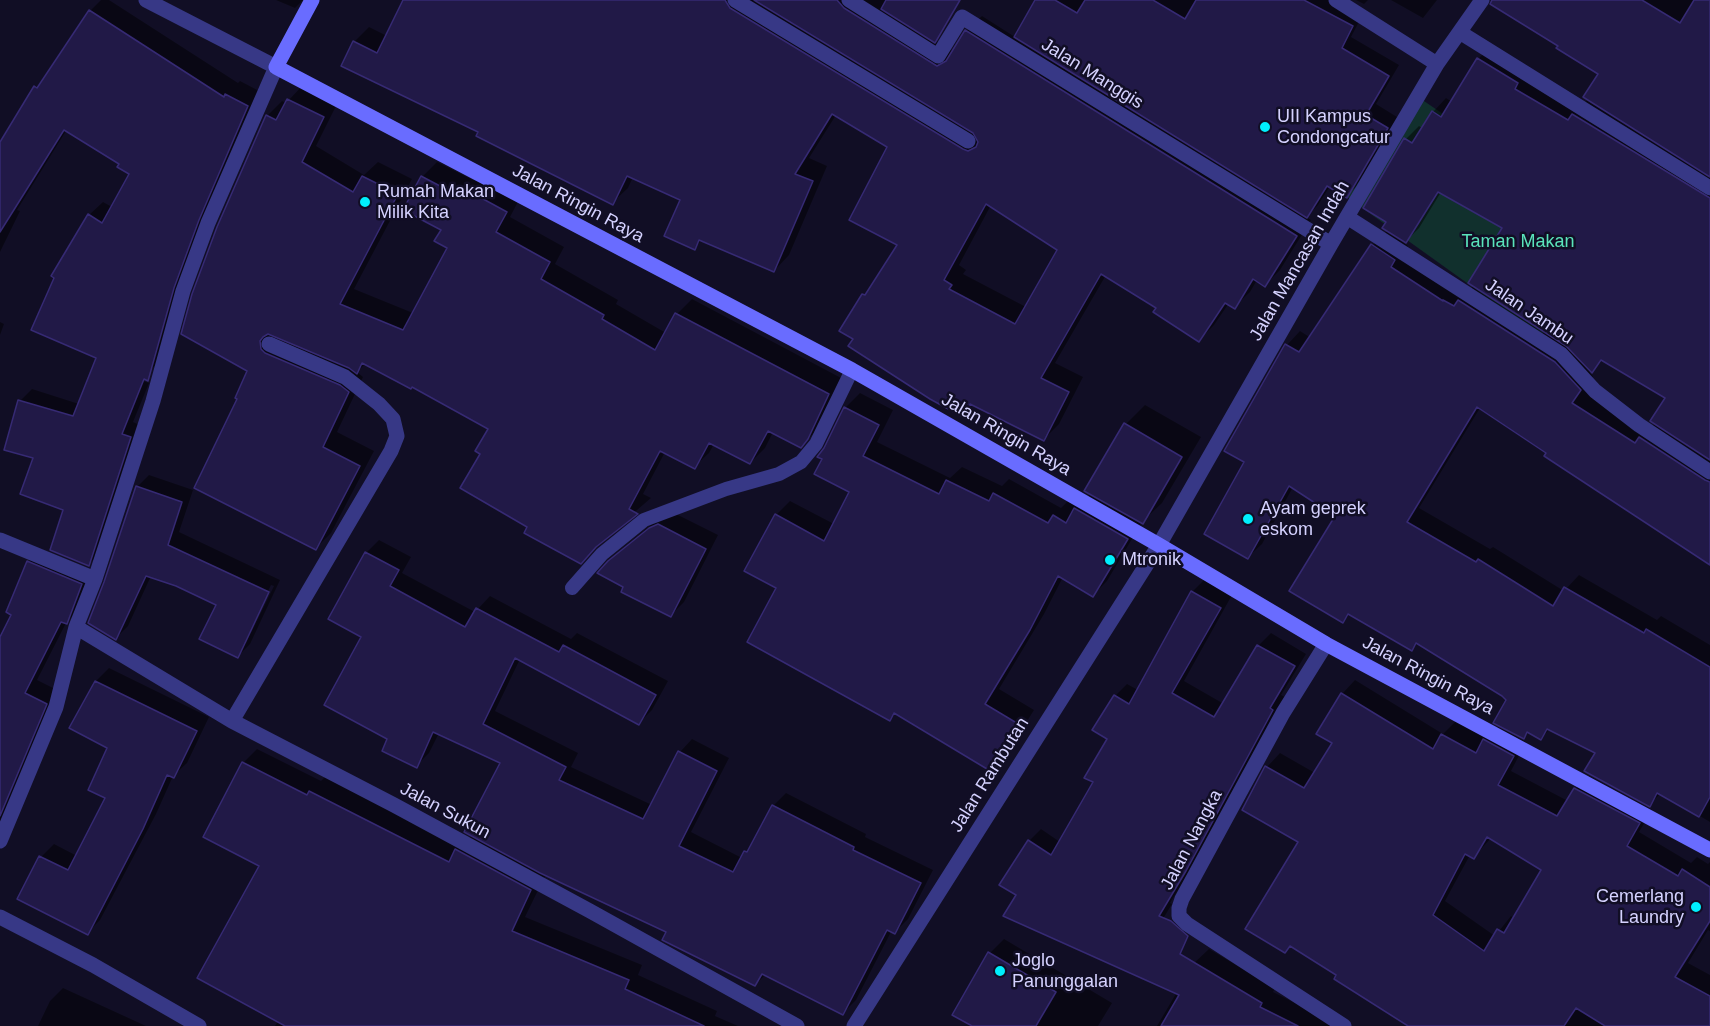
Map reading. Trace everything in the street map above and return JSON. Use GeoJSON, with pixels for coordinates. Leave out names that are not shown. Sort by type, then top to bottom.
{"type":"FeatureCollection","features":[{"type":"Feature","properties":{"kind":"main road"},"geometry":{"type":"LineString","coordinates":[[276,67],[312,0]]}},
{"type":"Feature","properties":{"kind":"main road","name":"Jalan Ringin Raya"},"geometry":{"type":"LineString","coordinates":[[276,67],[852,370],[1159,545],[1326,644],[1710,850]]}},
{"type":"Feature","properties":{"kind":"street"},"geometry":{"type":"LineString","coordinates":[[0,841],[56,707],[76,627],[95,579],[153,401],[183,291],[208,223],[276,67],[146,0]]}},
{"type":"Feature","properties":{"kind":"street"},"geometry":{"type":"LineString","coordinates":[[735,0],[968,141]]}},
{"type":"Feature","properties":{"kind":"street","name":"Jalan Manggis"},"geometry":{"type":"LineString","coordinates":[[849,0],[938,56],[962,17],[1331,244]]}},
{"type":"Feature","properties":{"kind":"street"},"geometry":{"type":"LineString","coordinates":[[1336,0],[1437,64]]}},
{"type":"Feature","properties":{"kind":"street","name":"Jalan Mancasan Indah"},"geometry":{"type":"LineString","coordinates":[[1159,545],[1437,64],[1461,33],[1482,0]]}},
{"type":"Feature","properties":{"kind":"street"},"geometry":{"type":"LineString","coordinates":[[1461,33],[1710,188]]}},
{"type":"Feature","properties":{"kind":"street","name":"Jalan Jambu"},"geometry":{"type":"LineString","coordinates":[[1347,217],[1561,354],[1595,392],[1638,425],[1710,472]]}},
{"type":"Feature","properties":{"kind":"street"},"geometry":{"type":"LineString","coordinates":[[232,721],[391,451],[397,436],[393,419],[379,404],[345,377],[269,344]]}},
{"type":"Feature","properties":{"kind":"street"},"geometry":{"type":"LineString","coordinates":[[0,540],[95,579]]}},
{"type":"Feature","properties":{"kind":"street","name":"Jalan Rambutan"},"geometry":{"type":"LineString","coordinates":[[854,1026],[1159,545]]}},
{"type":"Feature","properties":{"kind":"street","name":"Jalan Sukun"},"geometry":{"type":"LineString","coordinates":[[76,627],[232,721],[507,866],[797,1026]]}},
{"type":"Feature","properties":{"kind":"street","name":"Jalan Nangka"},"geometry":{"type":"LineString","coordinates":[[1326,644],[1283,713],[1182,899],[1179,916],[1187,924],[1344,1026]]}},
{"type":"Feature","properties":{"kind":"street"},"geometry":{"type":"LineString","coordinates":[[0,917],[93,965],[199,1026]]}},
{"type":"Feature","properties":{"kind":"lane"},"geometry":{"type":"LineString","coordinates":[[572,588],[602,554],[644,520],[726,489],[779,474],[801,462],[816,444],[852,370]]}},
{"type":"Feature","properties":{"kind":"green space","name":"Taman Makan"},"geometry":{"type":"Polygon","coordinates":[[[1421,99],[1616,232],[1541,336],[1347,197],[1421,99]]]}},
{"type":"Feature","properties":{"kind":"building"},"geometry":{"type":"Polygon","coordinates":[[[403,0],[725,0],[730,8],[963,149],[968,151],[976,147],[978,142],[973,133],[754,0],[837,0],[844,8],[937,66],[946,61],[965,30],[1297,236],[1265,287],[1253,279],[1235,309],[1225,303],[1199,342],[1153,312],[1156,308],[1101,274],[1041,378],[1069,392],[1044,441],[970,404],[963,417],[930,399],[848,346],[853,339],[839,331],[897,245],[849,220],[887,147],[832,114],[795,174],[813,181],[774,272],[699,240],[695,250],[664,236],[680,200],[627,176],[613,205],[476,136],[478,132],[341,66],[353,41],[377,53],[403,0]],[[986,204],[944,280],[952,285],[949,289],[1015,324],[1057,250],[986,204]]]}},
{"type":"Feature","properties":{"kind":"building"},"geometry":{"type":"Polygon","coordinates":[[[886,0],[960,0],[935,43],[881,9],[886,0]]]}},
{"type":"Feature","properties":{"kind":"building","name":"UII Kampus Condongcatur"},"geometry":{"type":"Polygon","coordinates":[[[1035,0],[1055,0],[1077,13],[1085,0],[1153,0],[1185,19],[1196,0],[1304,0],[1353,26],[1342,48],[1389,76],[1366,115],[1388,128],[1347,198],[1327,186],[1307,218],[1014,37],[1035,0]]]}},
{"type":"Feature","properties":{"kind":"building"},"geometry":{"type":"Polygon","coordinates":[[[1492,0],[1642,0],[1680,23],[1694,0],[1710,0],[1710,177],[1583,97],[1598,74],[1490,4],[1492,0]]]}},
{"type":"Feature","properties":{"kind":"building"},"geometry":{"type":"Polygon","coordinates":[[[89,10],[224,97],[225,94],[248,106],[199,220],[174,288],[148,381],[144,379],[122,434],[131,437],[89,566],[50,550],[63,510],[20,494],[33,458],[4,450],[18,400],[73,416],[96,358],[31,330],[54,278],[51,276],[88,214],[102,223],[129,174],[117,167],[119,164],[64,130],[0,232],[0,142],[34,86],[37,88],[89,10]]]}},
{"type":"Feature","properties":{"kind":"building"},"geometry":{"type":"Polygon","coordinates":[[[1477,58],[1518,83],[1515,89],[1568,120],[1572,114],[1710,198],[1710,460],[1650,421],[1665,398],[1601,360],[1592,373],[1566,346],[1468,283],[1502,228],[1438,192],[1406,243],[1382,228],[1386,222],[1363,208],[1404,138],[1412,143],[1432,111],[1441,117],[1477,58]]]}},
{"type":"Feature","properties":{"kind":"building"},"geometry":{"type":"Polygon","coordinates":[[[287,99],[324,117],[302,162],[353,192],[362,176],[398,194],[340,304],[403,330],[447,248],[434,241],[441,230],[403,210],[421,176],[459,196],[463,188],[507,212],[496,232],[550,262],[541,279],[604,315],[602,319],[655,350],[675,313],[829,394],[808,439],[801,448],[768,431],[750,464],[709,443],[695,469],[660,451],[629,509],[638,514],[596,547],[581,564],[524,533],[527,527],[460,488],[480,454],[475,451],[488,429],[412,387],[411,389],[362,363],[357,374],[349,368],[268,334],[260,341],[261,349],[265,353],[340,385],[349,392],[323,447],[360,466],[316,550],[194,488],[237,399],[235,398],[247,371],[181,334],[192,294],[217,227],[266,115],[276,120],[287,99]]]}},
{"type":"Feature","properties":{"kind":"building"},"geometry":{"type":"Polygon","coordinates":[[[1371,244],[1395,260],[1391,267],[1443,301],[1454,306],[1458,300],[1555,362],[1581,390],[1572,403],[1635,443],[1639,437],[1710,482],[1710,565],[1544,456],[1546,453],[1477,407],[1407,522],[1476,562],[1478,559],[1553,606],[1564,587],[1644,633],[1646,629],[1710,667],[1710,797],[1699,817],[1657,793],[1650,807],[1584,771],[1595,753],[1547,729],[1541,740],[1527,732],[1524,739],[1493,723],[1506,700],[1502,696],[1416,643],[1412,651],[1348,614],[1343,623],[1289,591],[1335,516],[1289,486],[1248,559],[1204,534],[1244,462],[1224,451],[1285,344],[1299,352],[1371,244]]]}},
{"type":"Feature","properties":{"kind":"building"},"geometry":{"type":"Polygon","coordinates":[[[844,407],[879,425],[863,456],[939,494],[946,480],[989,501],[993,493],[1048,523],[1053,515],[1066,523],[1074,508],[1128,539],[1093,597],[1058,576],[1030,630],[985,704],[1020,725],[992,772],[894,713],[890,721],[747,642],[776,588],[744,571],[775,514],[824,541],[849,492],[814,474],[822,459],[817,457],[824,448],[844,407]]]}},
{"type":"Feature","properties":{"kind":"building"},"geometry":{"type":"Polygon","coordinates":[[[1124,423],[1182,457],[1143,524],[1084,491],[1124,423]]]}},
{"type":"Feature","properties":{"kind":"building"},"geometry":{"type":"Polygon","coordinates":[[[136,486],[182,502],[168,545],[269,592],[238,658],[199,639],[216,605],[176,586],[146,576],[116,640],[88,623],[136,486]]]}},
{"type":"Feature","properties":{"kind":"building"},"geometry":{"type":"Polygon","coordinates":[[[658,524],[706,549],[671,617],[621,592],[623,587],[597,573],[608,561],[649,528],[658,524]]]}},
{"type":"Feature","properties":{"kind":"building"},"geometry":{"type":"Polygon","coordinates":[[[365,552],[399,570],[390,586],[465,627],[476,608],[559,652],[563,645],[656,695],[639,725],[515,658],[483,724],[566,767],[559,780],[643,819],[678,751],[717,771],[679,846],[733,872],[744,851],[747,852],[772,805],[854,847],[853,850],[921,883],[895,934],[887,930],[843,1015],[762,974],[755,986],[662,940],[666,932],[540,873],[464,832],[500,763],[433,732],[417,768],[382,751],[387,739],[324,705],[361,637],[328,619],[365,552]]]}},
{"type":"Feature","properties":{"kind":"building"},"geometry":{"type":"Polygon","coordinates":[[[27,561],[82,584],[67,624],[61,622],[25,693],[47,704],[0,816],[0,637],[11,615],[6,612],[27,561]]]}},
{"type":"Feature","properties":{"kind":"building"},"geometry":{"type":"Polygon","coordinates":[[[1191,591],[1221,608],[1172,693],[1214,717],[1257,645],[1295,666],[1270,708],[1273,710],[1186,871],[1159,916],[1171,921],[1188,936],[1180,954],[1262,1003],[1260,1007],[1298,1026],[1161,1026],[1179,995],[1003,916],[1016,895],[999,885],[1028,840],[1051,855],[1093,782],[1084,778],[1107,739],[1092,730],[1114,695],[1129,704],[1191,591]]]}},
{"type":"Feature","properties":{"kind":"building"},"geometry":{"type":"Polygon","coordinates":[[[95,681],[197,731],[174,778],[167,775],[143,829],[88,935],[17,899],[39,856],[68,870],[105,798],[88,790],[107,748],[69,728],[95,681]]]}},
{"type":"Feature","properties":{"kind":"building"},"geometry":{"type":"Polygon","coordinates":[[[1341,693],[1433,749],[1441,734],[1476,753],[1483,739],[1514,756],[1498,785],[1557,816],[1574,788],[1640,823],[1627,846],[1678,876],[1682,869],[1710,887],[1710,921],[1675,977],[1710,996],[1710,1026],[1605,1026],[1576,1008],[1564,1026],[1408,1026],[1334,979],[1336,975],[1290,946],[1285,953],[1245,929],[1298,842],[1242,810],[1265,766],[1304,788],[1332,743],[1316,734],[1341,693]],[[1487,837],[1474,859],[1465,854],[1433,915],[1484,951],[1497,929],[1504,933],[1541,870],[1487,837]]]}},
{"type":"Feature","properties":{"kind":"building"},"geometry":{"type":"Polygon","coordinates":[[[242,762],[307,795],[309,791],[449,862],[455,849],[531,890],[512,931],[629,980],[625,989],[704,1026],[285,1026],[197,978],[259,866],[203,837],[242,762]]]}},
{"type":"Feature","properties":{"kind":"building","name":"Joglo Panunggalan"},"geometry":{"type":"Polygon","coordinates":[[[988,952],[1056,992],[1036,1026],[972,1026],[952,1015],[988,952]]]}},
{"type":"Feature","properties":{"kind":"place","name":"UII Kampus Condongcatur"},"geometry":{"type":"Point","coordinates":[1265,127]}},
{"type":"Feature","properties":{"kind":"place","name":"Rumah Makan Milik Kita"},"geometry":{"type":"Point","coordinates":[365,202]}},
{"type":"Feature","properties":{"kind":"place","name":"Ayam geprek eskom"},"geometry":{"type":"Point","coordinates":[1248,519]}},
{"type":"Feature","properties":{"kind":"place","name":"Mtronik"},"geometry":{"type":"Point","coordinates":[1110,560]}},
{"type":"Feature","properties":{"kind":"place","name":"Cemerlang Laundry"},"geometry":{"type":"Point","coordinates":[1696,907]}},
{"type":"Feature","properties":{"kind":"place","name":"Joglo Panunggalan"},"geometry":{"type":"Point","coordinates":[1000,971]}}]}
